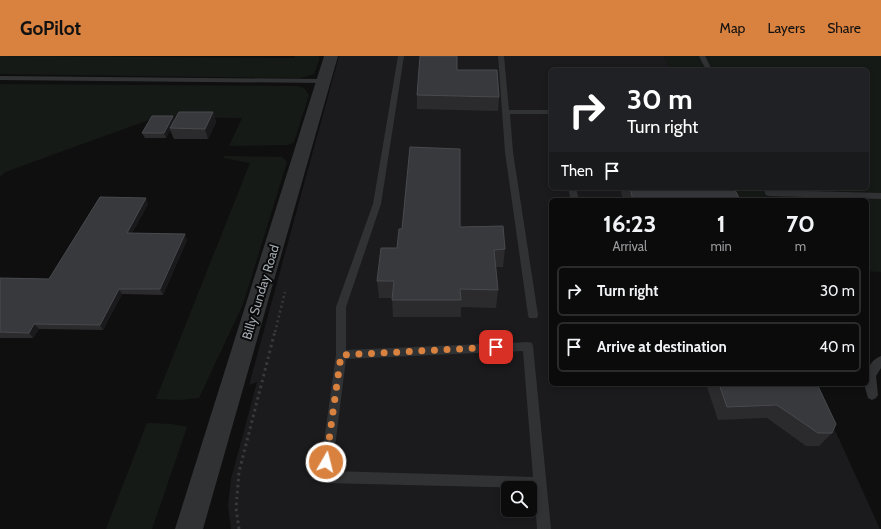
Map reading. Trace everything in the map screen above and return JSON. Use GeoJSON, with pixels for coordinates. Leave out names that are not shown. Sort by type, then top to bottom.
{"type":"FeatureCollection","features":[{"type":"Feature","properties":{"kind":"street","name":"Billy Sunday Road"},"geometry":{"type":"LineString","coordinates":[[189,529],[331,56]]}},
{"type":"Feature","properties":{"kind":"lane"},"geometry":{"type":"LineString","coordinates":[[401,56],[377,204],[341,307],[341,355],[324,477],[540,483]]}},
{"type":"Feature","properties":{"kind":"lane"},"geometry":{"type":"LineString","coordinates":[[501,56],[509,152],[533,315]]}},
{"type":"Feature","properties":{"kind":"lane"},"geometry":{"type":"LineString","coordinates":[[702,56],[708,68]]}},
{"type":"Feature","properties":{"kind":"lane"},"geometry":{"type":"LineString","coordinates":[[0,78],[323,81]]}},
{"type":"Feature","properties":{"kind":"lane"},"geometry":{"type":"LineString","coordinates":[[506,112],[549,112]]}},
{"type":"Feature","properties":{"kind":"lane"},"geometry":{"type":"LineString","coordinates":[[768,190],[770,193],[881,196]]}},
{"type":"Feature","properties":{"kind":"lane"},"geometry":{"type":"LineString","coordinates":[[341,355],[528,346],[544,529]]}},
{"type":"Feature","properties":{"kind":"lane"},"geometry":{"type":"LineString","coordinates":[[872,395],[869,377],[874,368],[881,361]]}},
{"type":"Feature","properties":{"kind":"path"},"geometry":{"type":"LineString","coordinates":[[239,529],[235,516],[235,494],[239,472],[287,285]]}},
{"type":"Feature","properties":{"kind":"shaded area"},"geometry":{"type":"Polygon","coordinates":[[[0,56],[294,58],[295,56],[318,56],[320,58],[314,74],[300,78],[0,74],[0,56]]]}},
{"type":"Feature","properties":{"kind":"shaded area"},"geometry":{"type":"Polygon","coordinates":[[[339,56],[664,56],[670,68],[549,68],[549,190],[726,190],[729,198],[549,198],[549,386],[815,386],[880,529],[231,529],[228,506],[231,479],[257,382],[249,385],[339,56]]]}},
{"type":"Feature","properties":{"kind":"shaded area"},"geometry":{"type":"Polygon","coordinates":[[[664,56],[881,56],[881,272],[869,271],[869,198],[729,198],[726,190],[869,190],[869,68],[670,68],[664,56]]]}},
{"type":"Feature","properties":{"kind":"shaded area"},"geometry":{"type":"Polygon","coordinates":[[[0,84],[297,86],[304,88],[309,95],[294,142],[288,145],[229,146],[242,118],[157,117],[5,172],[0,177],[0,84]]]}},
{"type":"Feature","properties":{"kind":"shaded area"},"geometry":{"type":"Polygon","coordinates":[[[224,156],[282,157],[287,162],[243,304],[199,398],[180,400],[156,399],[250,163],[224,158],[224,156]]]}},
{"type":"Feature","properties":{"kind":"shaded area"},"geometry":{"type":"Polygon","coordinates":[[[147,423],[172,424],[187,427],[152,529],[106,529],[147,423]]]}},
{"type":"Feature","properties":{"kind":"building"},"geometry":{"type":"Polygon","coordinates":[[[420,56],[457,56],[457,70],[497,70],[499,97],[417,95],[420,56]]]}},
{"type":"Feature","properties":{"kind":"building"},"geometry":{"type":"Polygon","coordinates":[[[179,112],[213,112],[205,129],[170,128],[179,112]]]}},
{"type":"Feature","properties":{"kind":"building"},"geometry":{"type":"Polygon","coordinates":[[[152,116],[173,116],[164,133],[142,133],[152,116]]]}},
{"type":"Feature","properties":{"kind":"building"},"geometry":{"type":"Polygon","coordinates":[[[410,147],[460,149],[460,227],[503,226],[505,249],[494,250],[498,290],[460,289],[461,300],[392,300],[394,281],[377,281],[381,248],[397,248],[399,229],[402,229],[410,147]]]}},
{"type":"Feature","properties":{"kind":"building"},"geometry":{"type":"Polygon","coordinates":[[[630,190],[735,190],[739,198],[632,198],[630,190]]]}},
{"type":"Feature","properties":{"kind":"building"},"geometry":{"type":"Polygon","coordinates":[[[100,197],[146,198],[127,233],[185,234],[160,289],[119,289],[100,325],[34,324],[29,333],[0,332],[0,278],[49,279],[100,197]]]}},
{"type":"Feature","properties":{"kind":"building"},"geometry":{"type":"Polygon","coordinates":[[[720,386],[818,386],[836,424],[832,433],[818,433],[777,405],[727,407],[720,386]]]}},
{"type":"Feature","properties":{"kind":"route"},"geometry":{"type":"LineString","coordinates":[[326,462],[341,355],[496,347]]}}]}
